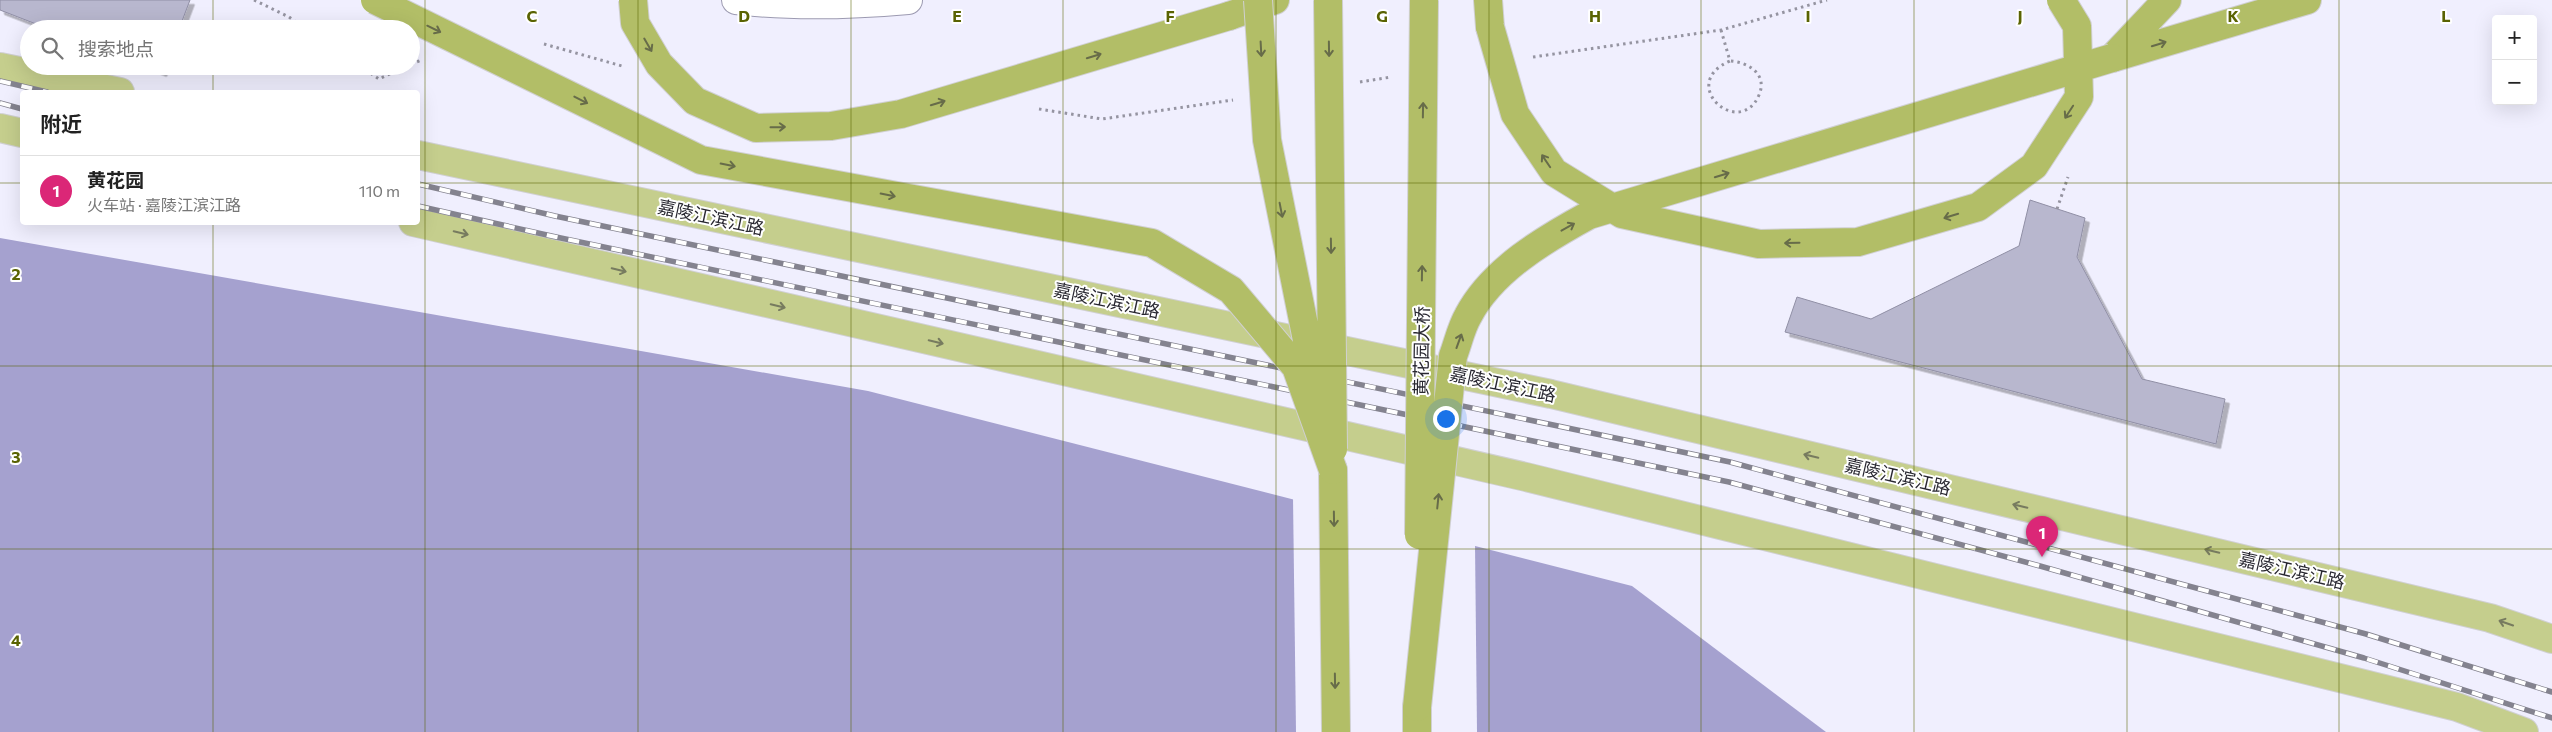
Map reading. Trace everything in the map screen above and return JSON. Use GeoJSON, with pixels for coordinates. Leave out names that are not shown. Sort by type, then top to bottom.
{"type":"FeatureCollection","features":[{"type":"Feature","properties":{"kind":"highway"},"geometry":{"type":"LineString","coordinates":[[375,0],[416,20]]}},
{"type":"Feature","properties":{"kind":"highway"},"geometry":{"type":"LineString","coordinates":[[633,0],[636,23],[659,64],[695,101],[756,128],[831,126],[901,114],[1229,16],[1275,0]]}},
{"type":"Feature","properties":{"kind":"highway"},"geometry":{"type":"LineString","coordinates":[[1258,0],[1267,140],[1333,470]]}},
{"type":"Feature","properties":{"kind":"highway"},"geometry":{"type":"LineString","coordinates":[[1328,0],[1336,732]]}},
{"type":"Feature","properties":{"kind":"highway","name":"黄花园大桥"},"geometry":{"type":"LineString","coordinates":[[1417,719],[1424,0]]}},
{"type":"Feature","properties":{"kind":"highway"},"geometry":{"type":"LineString","coordinates":[[1488,0],[1490,27],[1515,114],[1554,172],[1622,214],[1759,244],[1858,242],[1918,226],[1978,207],[2034,166],[2079,97],[2077,26],[2061,0]]}},
{"type":"Feature","properties":{"kind":"highway"},"geometry":{"type":"LineString","coordinates":[[2112,58],[2167,0]]}},
{"type":"Feature","properties":{"kind":"highway"},"geometry":{"type":"LineString","coordinates":[[1417,719],[1453,356],[1468,316],[1497,277],[1542,241],[1589,215],[2307,0]]}},
{"type":"Feature","properties":{"kind":"highway"},"geometry":{"type":"LineString","coordinates":[[420,22],[701,160],[1152,244],[1231,290],[1296,367],[1333,470]]}},
{"type":"Feature","properties":{"kind":"main road"},"geometry":{"type":"LineString","coordinates":[[736,0],[770,4],[848,5],[908,0]]}},
{"type":"Feature","properties":{"kind":"main road"},"geometry":{"type":"LineString","coordinates":[[0,67],[20,71]]}},
{"type":"Feature","properties":{"kind":"main road"},"geometry":{"type":"LineString","coordinates":[[38,75],[110,90]]}},
{"type":"Feature","properties":{"kind":"main road"},"geometry":{"type":"LineString","coordinates":[[0,128],[20,133]]}},
{"type":"Feature","properties":{"kind":"main road","name":"嘉陵江滨江路"},"geometry":{"type":"LineString","coordinates":[[420,155],[1551,394],[2490,618],[2552,640]]}},
{"type":"Feature","properties":{"kind":"main road"},"geometry":{"type":"LineString","coordinates":[[420,224],[1526,477],[2457,707],[2524,732]]}},
{"type":"Feature","properties":{"kind":"path"},"geometry":{"type":"LineString","coordinates":[[254,0],[290,20]]}},
{"type":"Feature","properties":{"kind":"path"},"geometry":{"type":"LineString","coordinates":[[1721,30],[1730,61]]}},
{"type":"Feature","properties":{"kind":"path"},"geometry":{"type":"LineString","coordinates":[[1730,61],[1743,62],[1753,68],[1760,79],[1760,91],[1756,103],[1745,110],[1733,112],[1721,109],[1712,100],[1709,88],[1711,76],[1719,66],[1730,61]]}},
{"type":"Feature","properties":{"kind":"path"},"geometry":{"type":"LineString","coordinates":[[374,75],[380,79],[388,75]]}},
{"type":"Feature","properties":{"kind":"shaded area"},"geometry":{"type":"Polygon","coordinates":[[[0,238],[868,391],[1632,586],[1826,732],[0,732],[0,238]]]}},
{"type":"Feature","properties":{"kind":"pier"},"geometry":{"type":"Polygon","coordinates":[[[1293,497],[1475,544],[1477,732],[1296,732],[1293,497]]]}},
{"type":"Feature","properties":{"kind":"building"},"geometry":{"type":"Polygon","coordinates":[[[0,0],[190,0],[182,20],[26,20],[0,10],[0,0]]]}},
{"type":"Feature","properties":{"kind":"building"},"geometry":{"type":"Polygon","coordinates":[[[2030,200],[2085,218],[2077,257],[2142,379],[2225,399],[2216,444],[1785,332],[1797,297],[1871,319],[2019,246],[2030,200]]]}},
{"type":"Feature","properties":{"kind":"railway"},"geometry":{"type":"LineString","coordinates":[[0,81],[38,90]]}},
{"type":"Feature","properties":{"kind":"railway"},"geometry":{"type":"LineString","coordinates":[[0,103],[20,108]]}},
{"type":"Feature","properties":{"kind":"railway"},"geometry":{"type":"LineString","coordinates":[[420,184],[555,216],[1730,462],[2366,634],[2552,692]]}},
{"type":"Feature","properties":{"kind":"railway"},"geometry":{"type":"LineString","coordinates":[[420,206],[556,237],[1729,482],[2040,566],[2364,658],[2552,718]]}},
{"type":"Feature","properties":{"kind":"place","name":"黄花园"},"geometry":{"type":"Point","coordinates":[2042,557]}}]}
